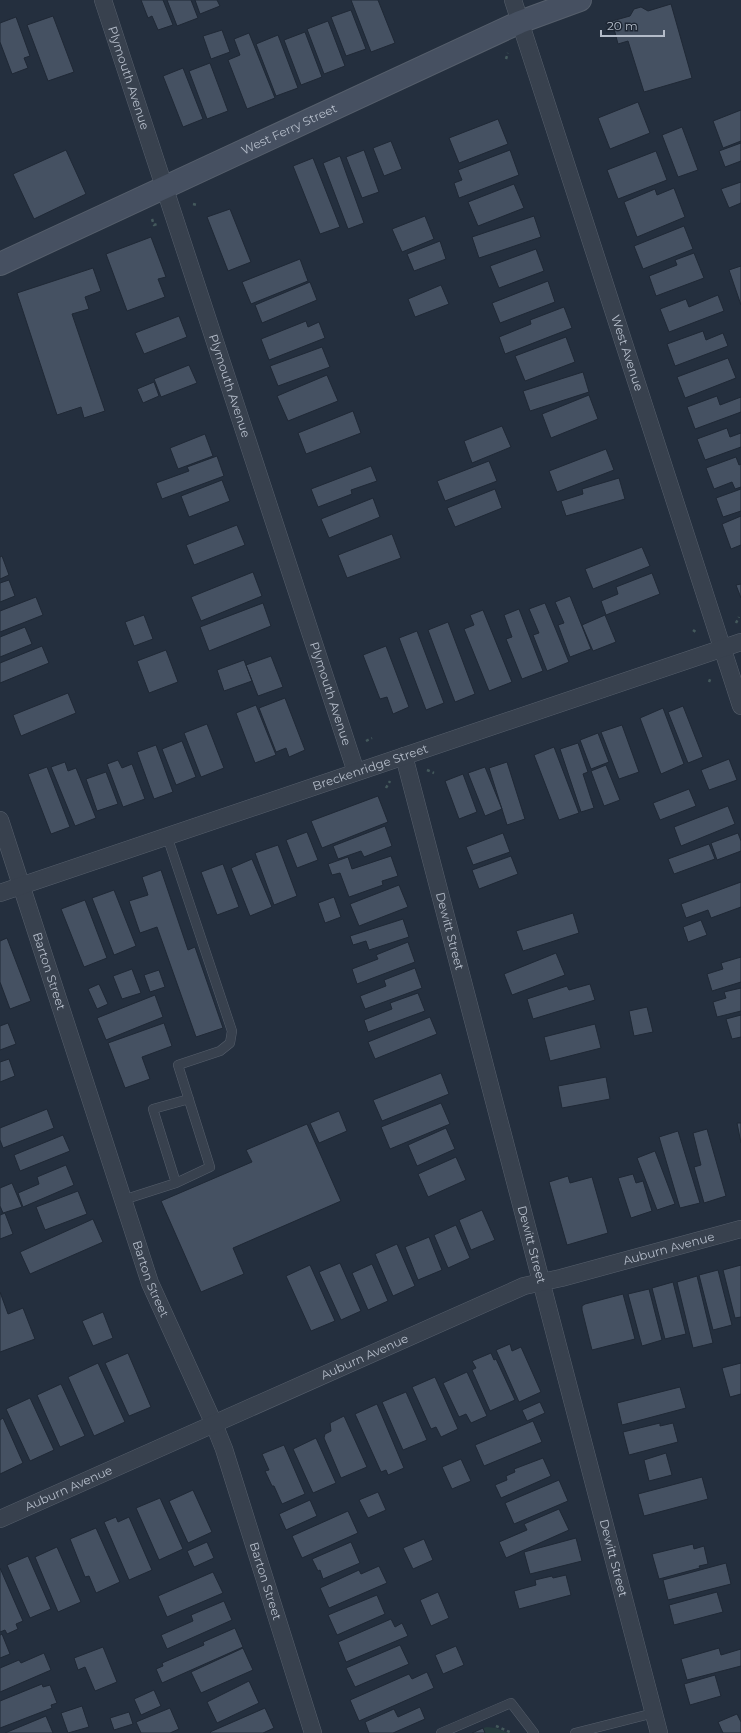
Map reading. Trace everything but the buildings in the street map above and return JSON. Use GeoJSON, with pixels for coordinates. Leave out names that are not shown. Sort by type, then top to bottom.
{"type":"FeatureCollection","features":[{"type":"Feature","properties":{"kind":"street","name":"Plymouth Avenue"},"geometry":{"type":"LineString","coordinates":[[103,0],[356,772]]}},
{"type":"Feature","properties":{"kind":"street","name":"West Avenue"},"geometry":{"type":"LineString","coordinates":[[513,0],[741,706]]}},
{"type":"Feature","properties":{"kind":"street","name":"West Ferry Street"},"geometry":{"type":"LineString","coordinates":[[0,264],[520,22],[580,0]]}},
{"type":"Feature","properties":{"kind":"street","name":"Breckenridge Street"},"geometry":{"type":"LineString","coordinates":[[0,893],[741,642]]}},
{"type":"Feature","properties":{"kind":"street","name":"Dewitt Street"},"geometry":{"type":"LineString","coordinates":[[404,756],[659,1733]]}},
{"type":"Feature","properties":{"kind":"street","name":"Barton Street"},"geometry":{"type":"LineString","coordinates":[[0,820],[150,1283],[224,1449],[313,1733]]}},
{"type":"Feature","properties":{"kind":"street","name":"Auburn Avenue"},"geometry":{"type":"LineString","coordinates":[[0,1519],[524,1286],[741,1229]]}},
{"type":"Feature","properties":{"kind":"lane"},"geometry":{"type":"LineString","coordinates":[[123,1200],[176,1184],[210,1167],[178,1065],[220,1051],[230,1043],[232,1030],[167,836]]}},
{"type":"Feature","properties":{"kind":"lane"},"geometry":{"type":"LineString","coordinates":[[176,1184],[153,1109],[189,1099]]}},
{"type":"Feature","properties":{"kind":"lane"},"geometry":{"type":"LineString","coordinates":[[441,1733],[511,1703],[534,1733]]}},
{"type":"Feature","properties":{"kind":"lane"},"geometry":{"type":"LineString","coordinates":[[575,1733],[654,1713]]}},
{"type":"Feature","properties":{"kind":"path"},"geometry":{"type":"LineString","coordinates":[[506,59],[508,54]]}},
{"type":"Feature","properties":{"kind":"path"},"geometry":{"type":"LineString","coordinates":[[193,204],[197,205]]}},
{"type":"Feature","properties":{"kind":"path"},"geometry":{"type":"LineString","coordinates":[[152,219],[154,225]]}},
{"type":"Feature","properties":{"kind":"path"},"geometry":{"type":"LineString","coordinates":[[736,623],[740,617]]}},
{"type":"Feature","properties":{"kind":"path"},"geometry":{"type":"LineString","coordinates":[[366,741],[372,738]]}},
{"type":"Feature","properties":{"kind":"green space"},"geometry":{"type":"Polygon","coordinates":[[[483,1728],[496,1728],[508,1733],[485,1733],[483,1728]]]}}]}
